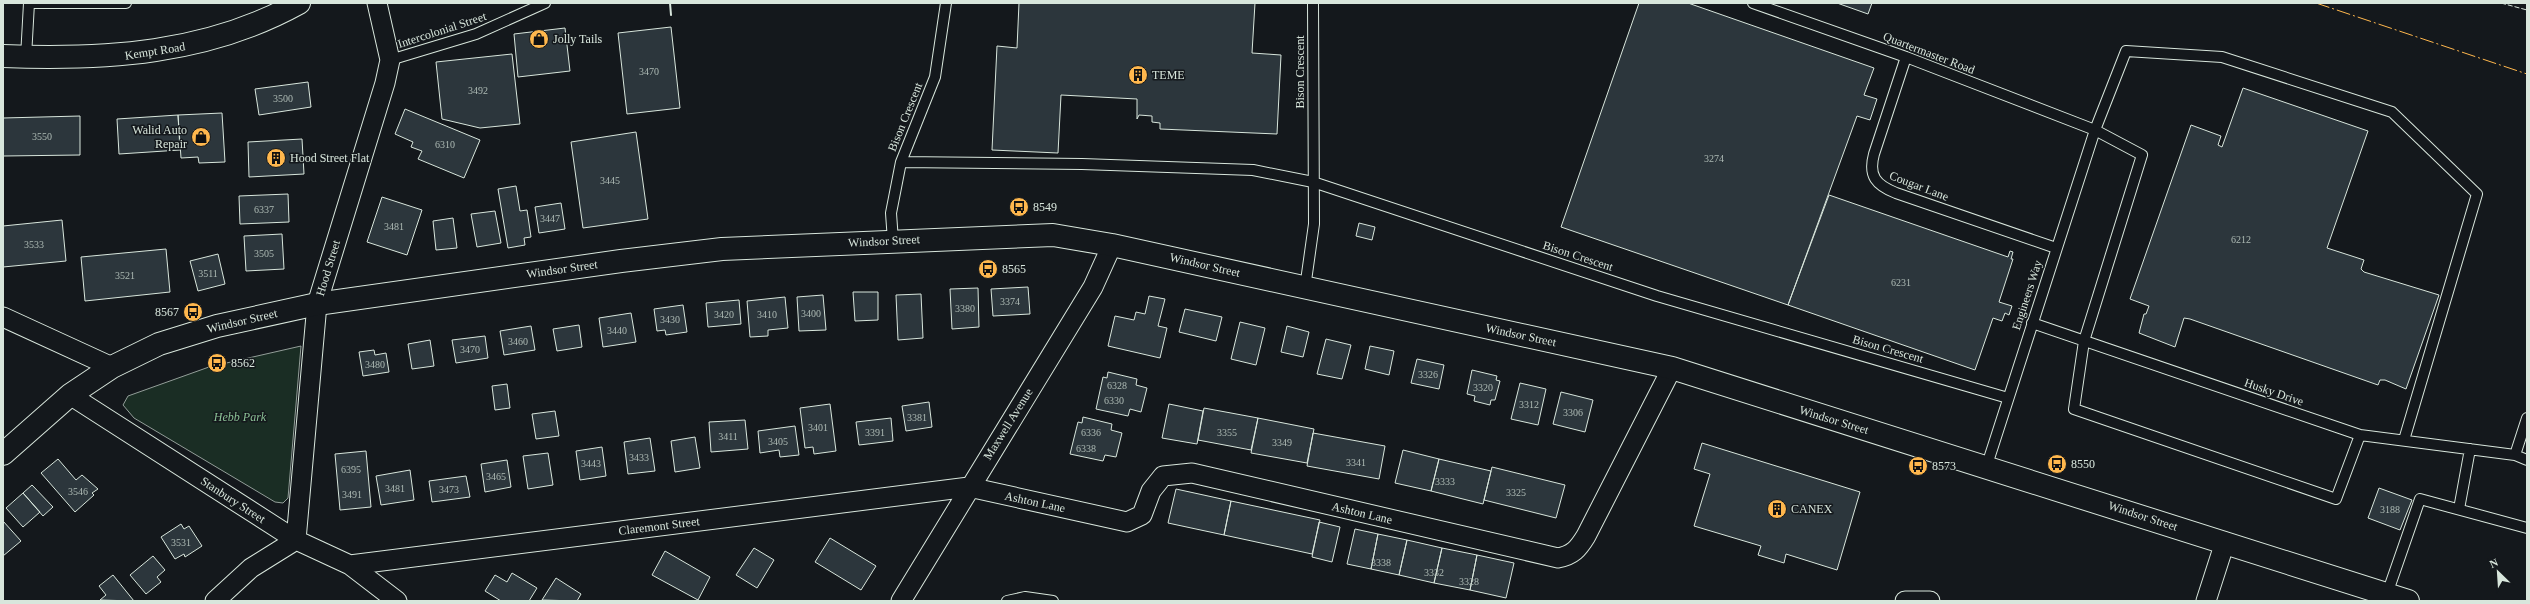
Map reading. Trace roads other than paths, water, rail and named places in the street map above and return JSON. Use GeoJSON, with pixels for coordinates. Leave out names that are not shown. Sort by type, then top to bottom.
{"type":"FeatureCollection","features":[{"type":"Feature","properties":{"kind":"street","name":"Kempt Road"},"geometry":{"type":"LineString","coordinates":[[3,56],[119,56],[194,45],[249,26],[299,3]]}},
{"type":"Feature","properties":{"kind":"street","name":"Hood Street"},"geometry":{"type":"LineString","coordinates":[[296,540],[317,304],[385,83],[390,60],[377,3]]}},
{"type":"Feature","properties":{"kind":"street","name":"Windsor Street"},"geometry":{"type":"LineString","coordinates":[[3,454],[70,395],[112,367],[159,344],[210,328],[317,304],[621,261],[722,249],[1053,235],[1112,245],[1672,368],[2408,601]]}},
{"type":"Feature","properties":{"kind":"street","name":"Maxwell Avenue"},"geometry":{"type":"LineString","coordinates":[[901,601],[969,487],[1094,287],[1112,245]]}},
{"type":"Feature","properties":{"kind":"street"},"geometry":{"type":"LineString","coordinates":[[3,318],[112,367]]}},
{"type":"Feature","properties":{"kind":"street","name":"Ashton Lane"},"geometry":{"type":"LineString","coordinates":[[969,487],[1126,522],[1142,515],[1151,491],[1163,476],[1192,473],[1558,558],[1569,556],[1578,550],[1672,368]]}},
{"type":"Feature","properties":{"kind":"street","name":"Stanbury Street"},"geometry":{"type":"LineString","coordinates":[[70,395],[296,540],[350,565],[397,601]]}},
{"type":"Feature","properties":{"kind":"street","name":"Claremont Street"},"geometry":{"type":"LineString","coordinates":[[350,565],[969,487]]}},
{"type":"Feature","properties":{"kind":"street"},"geometry":{"type":"LineString","coordinates":[[215,601],[252,568],[296,540]]}},
{"type":"Feature","properties":{"kind":"street"},"geometry":{"type":"LineString","coordinates":[[2206,601],[2225,542]]}},
{"type":"Feature","properties":{"kind":"street"},"geometry":{"type":"LineString","coordinates":[[1905,601],[1930,601]]}},
{"type":"Feature","properties":{"kind":"lane"},"geometry":{"type":"LineString","coordinates":[[26,57],[30,3],[126,3]]}},
{"type":"Feature","properties":{"kind":"lane","name":"Intercolonial Street"},"geometry":{"type":"LineString","coordinates":[[390,60],[476,34],[545,3]]}},
{"type":"Feature","properties":{"kind":"lane","name":"Bison Crescent"},"geometry":{"type":"LineString","coordinates":[[893,241],[891,213],[901,162],[935,77],[946,3]]}},
{"type":"Feature","properties":{"kind":"lane","name":"Bison Crescent"},"geometry":{"type":"LineString","coordinates":[[1313,3],[1313,182],[1657,296],[2008,398]]}},
{"type":"Feature","properties":{"kind":"lane","name":"Quartermaster Road"},"geometry":{"type":"LineString","coordinates":[[1753,3],[1906,58],[2095,130],[2142,155],[2084,341]]}},
{"type":"Feature","properties":{"kind":"lane","name":"Engineers Way"},"geometry":{"type":"LineString","coordinates":[[1986,468],[2095,130],[2126,51],[2222,57],[2392,112],[2477,194],[2404,440]]}},
{"type":"Feature","properties":{"kind":"lane","name":"Cougar Lane"},"geometry":{"type":"LineString","coordinates":[[1906,58],[1872,161],[1871,175],[1881,186],[1896,193],[2056,248]]}},
{"type":"Feature","properties":{"kind":"lane"},"geometry":{"type":"LineString","coordinates":[[901,162],[1082,164],[1253,170],[1313,182],[1314,224],[1305,288]]}},
{"type":"Feature","properties":{"kind":"lane","name":"Husky Drive"},"geometry":{"type":"LineString","coordinates":[[2032,323],[2360,435],[2470,449],[2515,456],[2527,460]]}},
{"type":"Feature","properties":{"kind":"lane"},"geometry":{"type":"LineString","coordinates":[[2084,341],[2074,409],[2336,498],[2360,435]]}},
{"type":"Feature","properties":{"kind":"lane"},"geometry":{"type":"LineString","coordinates":[[2515,456],[2527,418]]}},
{"type":"Feature","properties":{"kind":"lane"},"geometry":{"type":"LineString","coordinates":[[2459,509],[2470,449]]}},
{"type":"Feature","properties":{"kind":"lane"},"geometry":{"type":"LineString","coordinates":[[2387,594],[2420,499],[2527,528]]}},
{"type":"Feature","properties":{"kind":"lane"},"geometry":{"type":"LineString","coordinates":[[1007,601],[1025,597],[1053,601]]}},
{"type":"Feature","properties":{"kind":"place","name":"Jolly Tails"},"geometry":{"type":"Point","coordinates":[539,39]}},
{"type":"Feature","properties":{"kind":"place","name":"TEME"},"geometry":{"type":"Point","coordinates":[1138,75]}},
{"type":"Feature","properties":{"kind":"place","name":"Walid Auto Repair"},"geometry":{"type":"Point","coordinates":[201,137]}},
{"type":"Feature","properties":{"kind":"place","name":"Hood Street Flat"},"geometry":{"type":"Point","coordinates":[276,158]}},
{"type":"Feature","properties":{"kind":"place","name":"8549"},"geometry":{"type":"Point","coordinates":[1019,207]}},
{"type":"Feature","properties":{"kind":"place","name":"8565"},"geometry":{"type":"Point","coordinates":[988,269]}},
{"type":"Feature","properties":{"kind":"place","name":"8567"},"geometry":{"type":"Point","coordinates":[193,312]}},
{"type":"Feature","properties":{"kind":"place","name":"8562"},"geometry":{"type":"Point","coordinates":[217,363]}},
{"type":"Feature","properties":{"kind":"place","name":"8550"},"geometry":{"type":"Point","coordinates":[2057,464]}},
{"type":"Feature","properties":{"kind":"place","name":"8573"},"geometry":{"type":"Point","coordinates":[1918,466]}},
{"type":"Feature","properties":{"kind":"place","name":"CANEX"},"geometry":{"type":"Point","coordinates":[1777,509]}},
{"type":"Feature","properties":{"kind":"park label","name":"Hebb Park"},"geometry":{"type":"Point","coordinates":[240,417]}}]}
